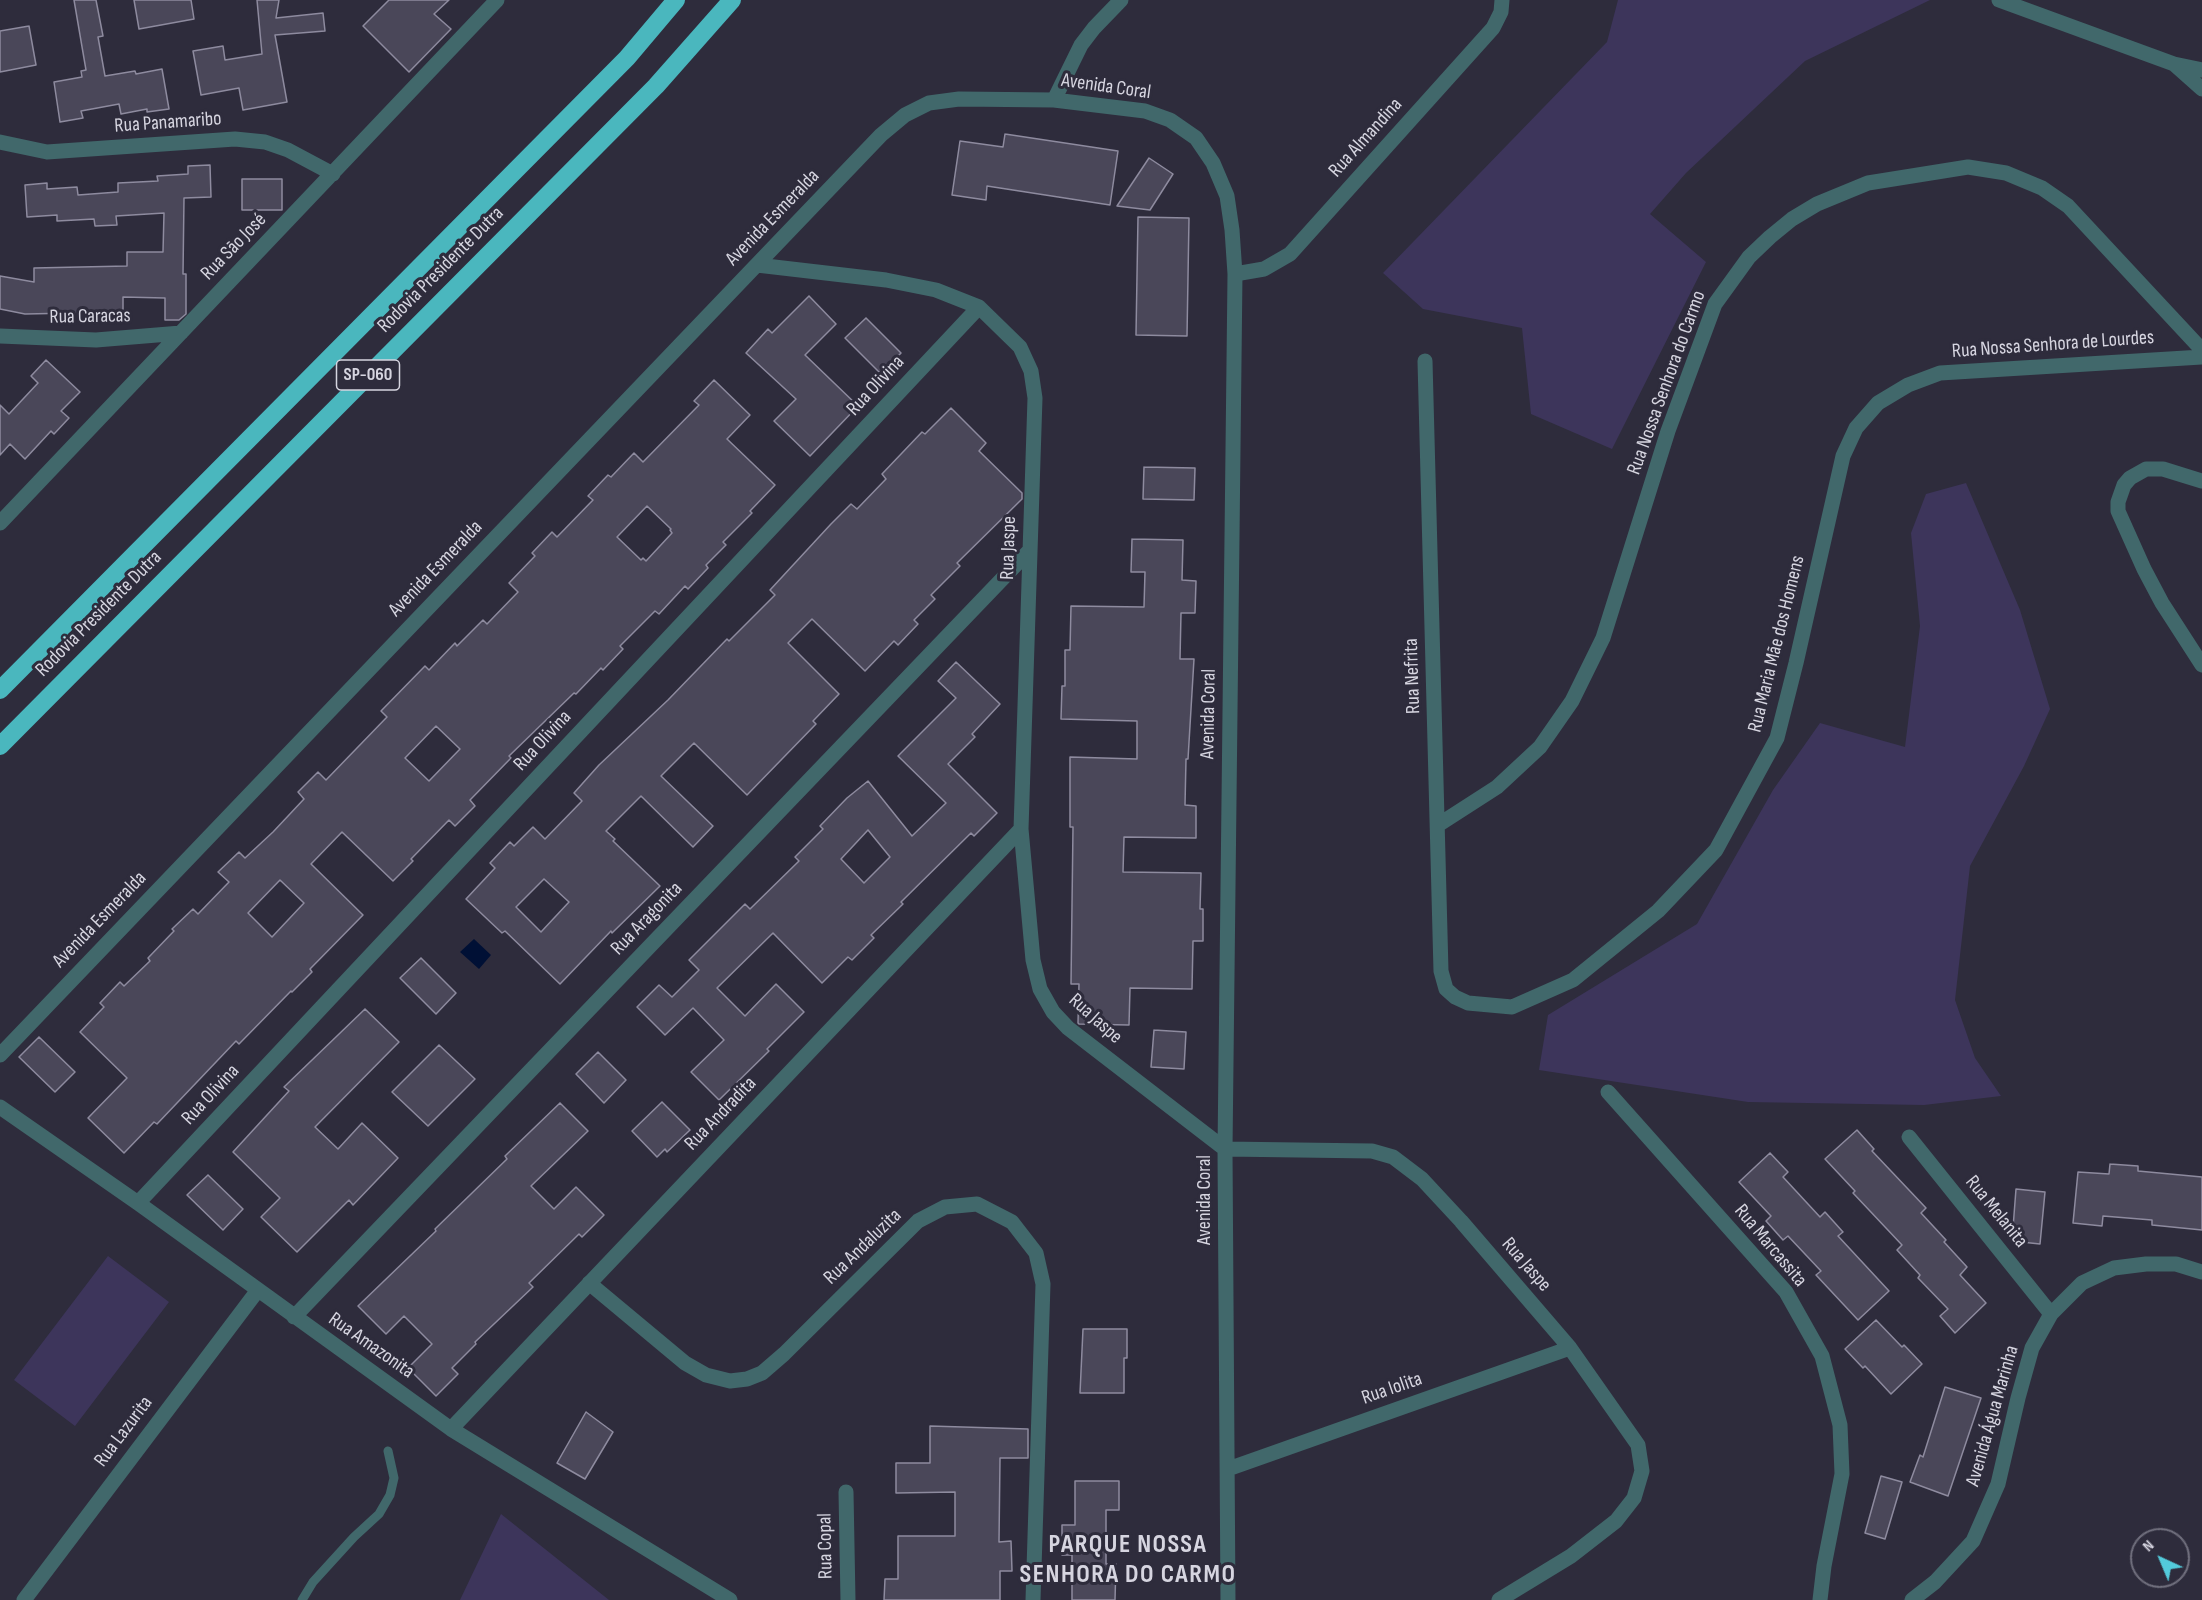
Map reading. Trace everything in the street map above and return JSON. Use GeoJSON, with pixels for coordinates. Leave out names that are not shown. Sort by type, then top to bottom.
{"type":"FeatureCollection","features":[{"type":"Feature","properties":{"kind":"highway","name":"Rodovia Presidente Dutra"},"geometry":{"type":"LineString","coordinates":[[0,690],[627,58],[676,0]]}},
{"type":"Feature","properties":{"kind":"highway","name":"Rodovia Presidente Dutra"},"geometry":{"type":"LineString","coordinates":[[0,746],[656,86],[732,0]]}},
{"type":"Feature","properties":{"kind":"street","name":"Rua São José"},"geometry":{"type":"LineString","coordinates":[[0,523],[498,0]]}},
{"type":"Feature","properties":{"kind":"street"},"geometry":{"type":"LineString","coordinates":[[1054,100],[1082,45],[1094,28],[1121,0]]}},
{"type":"Feature","properties":{"kind":"street","name":"Rua Almandina"},"geometry":{"type":"LineString","coordinates":[[1235,274],[1264,269],[1290,254],[1493,28],[1501,12],[1502,0]]}},
{"type":"Feature","properties":{"kind":"street"},"geometry":{"type":"LineString","coordinates":[[1999,0],[2174,64],[2202,70]]}},
{"type":"Feature","properties":{"kind":"street"},"geometry":{"type":"LineString","coordinates":[[2174,64],[2202,88]]}},
{"type":"Feature","properties":{"kind":"street","name":"Avenida Coral"},"geometry":{"type":"LineString","coordinates":[[905,115],[929,103],[959,99],[1054,100],[1145,111],[1170,120],[1196,138],[1213,163],[1227,196],[1235,274],[1225,1149],[1228,1600]]}},
{"type":"Feature","properties":{"kind":"street","name":"Avenida Esmeralda"},"geometry":{"type":"LineString","coordinates":[[0,1055],[881,135],[905,115]]}},
{"type":"Feature","properties":{"kind":"street","name":"Rua Panamaribo"},"geometry":{"type":"LineString","coordinates":[[0,142],[46,152],[235,139],[265,142],[288,150],[333,174]]}},
{"type":"Feature","properties":{"kind":"street","name":"Rua Nossa Senhora do Carmo"},"geometry":{"type":"LineString","coordinates":[[1438,825],[1497,787],[1540,747],[1572,701],[1603,638],[1668,431],[1715,304],[1749,257],[1792,219],[1817,204],[1868,183],[1968,167],[2006,173],[2042,188],[2068,206],[2202,350]]}},
{"type":"Feature","properties":{"kind":"street","name":"Rua Jaspe"},"geometry":{"type":"LineString","coordinates":[[757,265],[886,280],[936,290],[979,307],[1020,347],[1031,372],[1035,398],[1021,829],[1033,960],[1040,989],[1053,1012],[1068,1028],[1225,1149],[1372,1151],[1393,1157],[1422,1179],[1454,1212],[1570,1348],[1638,1445],[1642,1471],[1634,1498],[1616,1521],[1571,1556],[1499,1600]]}},
{"type":"Feature","properties":{"kind":"street","name":"Rua Olivina"},"geometry":{"type":"LineString","coordinates":[[138,1203],[979,307]]}},
{"type":"Feature","properties":{"kind":"street","name":"Rua Caracas"},"geometry":{"type":"LineString","coordinates":[[0,336],[96,340],[181,333]]}},
{"type":"Feature","properties":{"kind":"street","name":"Rua Nossa Senhora de Lourdes"},"geometry":{"type":"LineString","coordinates":[[1908,385],[1940,373],[2202,357]]}},
{"type":"Feature","properties":{"kind":"street","name":"Rua Nefrita"},"geometry":{"type":"LineString","coordinates":[[1425,361],[1441,971],[1446,989]]}},
{"type":"Feature","properties":{"kind":"street","name":"Rua Maria Mãe dos Homens"},"geometry":{"type":"LineString","coordinates":[[1446,989],[1455,997],[1468,1003],[1512,1006],[1573,980],[1658,911],[1716,850],[1777,738],[1848,442],[1865,416],[1878,403],[1908,385]]}},
{"type":"Feature","properties":{"kind":"street"},"geometry":{"type":"LineString","coordinates":[[2202,481],[2163,469],[2146,469],[2130,478],[2124,485],[2118,502],[2118,511],[2162,603],[2202,665]]}},
{"type":"Feature","properties":{"kind":"street","name":"Rua Aragonita"},"geometry":{"type":"LineString","coordinates":[[294,1317],[1030,550]]}},
{"type":"Feature","properties":{"kind":"street","name":"Rua Andradita"},"geometry":{"type":"LineString","coordinates":[[451,1429],[1021,829]]}},
{"type":"Feature","properties":{"kind":"street","name":"Rua Marcassita"},"geometry":{"type":"LineString","coordinates":[[1608,1092],[1786,1292],[1822,1356],[1840,1425],[1842,1474],[1824,1566],[1820,1600]]}},
{"type":"Feature","properties":{"kind":"street","name":"Rua Amazonita"},"geometry":{"type":"LineString","coordinates":[[0,1107],[138,1203],[451,1429],[730,1600]]}},
{"type":"Feature","properties":{"kind":"street","name":"Rua Melanita"},"geometry":{"type":"LineString","coordinates":[[1909,1137],[2051,1314]]}},
{"type":"Feature","properties":{"kind":"street","name":"Rua Andaluzita"},"geometry":{"type":"LineString","coordinates":[[589,1283],[686,1363],[706,1375],[730,1381],[747,1379],[762,1373],[784,1354],[918,1221],[945,1207],[977,1204],[1012,1222],[1036,1252],[1043,1284],[1033,1600]]}},
{"type":"Feature","properties":{"kind":"street","name":"Avenida Água Marinha"},"geometry":{"type":"LineString","coordinates":[[1912,1600],[1935,1582],[1973,1541],[1998,1484],[2032,1348],[2051,1314],[2082,1283],[2114,1268],[2146,1264],[2176,1264],[2202,1272]]}},
{"type":"Feature","properties":{"kind":"street","name":"Rua Lazurita"},"geometry":{"type":"LineString","coordinates":[[24,1600],[258,1290]]}},
{"type":"Feature","properties":{"kind":"street","name":"Rua Iolita"},"geometry":{"type":"LineString","coordinates":[[1228,1469],[1570,1348]]}},
{"type":"Feature","properties":{"kind":"street","name":"Rua Copal"},"geometry":{"type":"LineString","coordinates":[[846,1492],[848,1600]]}},
{"type":"Feature","properties":{"kind":"lane"},"geometry":{"type":"LineString","coordinates":[[302,1600],[313,1582],[354,1537],[379,1514],[390,1495],[394,1478],[388,1451]]}},
{"type":"Feature","properties":{"kind":"shaded area"},"geometry":{"type":"Polygon","coordinates":[[[1618,0],[1930,0],[1805,61],[1686,173],[1650,214],[1706,262],[1612,449],[1531,414],[1522,328],[1423,309],[1383,273],[1607,42],[1618,0]]]}},
{"type":"Feature","properties":{"kind":"shaded area"},"geometry":{"type":"Polygon","coordinates":[[[1966,483],[2020,610],[2050,709],[2024,766],[1970,866],[1955,1000],[1975,1058],[2001,1096],[1924,1105],[1748,1102],[1539,1070],[1548,1015],[1697,924],[1773,790],[1820,723],[1905,747],[1920,626],[1911,533],[1926,494],[1966,483]]]}},
{"type":"Feature","properties":{"kind":"shaded area"},"geometry":{"type":"Polygon","coordinates":[[[108,1256],[169,1302],[75,1426],[14,1380],[108,1256]]]}},
{"type":"Feature","properties":{"kind":"shaded area"},"geometry":{"type":"Polygon","coordinates":[[[501,1514],[609,1600],[460,1600],[501,1514]]]}},
{"type":"Feature","properties":{"kind":"water"},"geometry":{"type":"Polygon","coordinates":[[[474,939],[491,955],[479,969],[460,952],[474,939]]]}},
{"type":"Feature","properties":{"kind":"building"},"geometry":{"type":"Polygon","coordinates":[[[74,0],[96,0],[103,36],[98,37],[105,76],[162,69],[169,109],[147,112],[147,109],[121,114],[119,104],[81,111],[83,118],[60,122],[54,82],[82,77],[81,71],[86,70],[74,0]]]}},
{"type":"Feature","properties":{"kind":"building"},"geometry":{"type":"Polygon","coordinates":[[[134,0],[191,0],[194,19],[139,29],[134,0]]]}},
{"type":"Feature","properties":{"kind":"building"},"geometry":{"type":"Polygon","coordinates":[[[257,0],[279,0],[276,18],[323,13],[325,31],[275,35],[287,102],[243,110],[239,88],[201,95],[193,51],[223,46],[225,60],[262,54],[257,0]]]}},
{"type":"Feature","properties":{"kind":"building"},"geometry":{"type":"Polygon","coordinates":[[[389,0],[449,0],[434,14],[451,29],[409,72],[363,26],[389,0]]]}},
{"type":"Feature","properties":{"kind":"building"},"geometry":{"type":"Polygon","coordinates":[[[29,26],[36,65],[0,72],[0,31],[29,26]]]}},
{"type":"Feature","properties":{"kind":"building"},"geometry":{"type":"Polygon","coordinates":[[[1005,134],[1118,151],[1110,205],[987,186],[986,200],[952,195],[960,141],[1003,147],[1005,134]]]}},
{"type":"Feature","properties":{"kind":"building"},"geometry":{"type":"Polygon","coordinates":[[[1149,158],[1173,174],[1150,210],[1117,206],[1149,158]]]}},
{"type":"Feature","properties":{"kind":"building"},"geometry":{"type":"Polygon","coordinates":[[[210,165],[211,197],[184,198],[183,274],[186,274],[186,314],[179,320],[165,320],[165,298],[123,297],[123,312],[25,314],[0,309],[0,276],[34,282],[34,268],[127,266],[127,252],[163,252],[164,213],[116,216],[117,225],[95,226],[94,219],[57,221],[57,215],[27,217],[25,185],[47,183],[47,189],[77,187],[78,195],[118,192],[118,183],[158,181],[157,176],[188,174],[188,166],[210,165]]]}},
{"type":"Feature","properties":{"kind":"building"},"geometry":{"type":"Polygon","coordinates":[[[242,179],[282,179],[282,210],[242,210],[242,179]]]}},
{"type":"Feature","properties":{"kind":"building"},"geometry":{"type":"Polygon","coordinates":[[[1138,217],[1189,218],[1187,336],[1136,335],[1138,217]]]}},
{"type":"Feature","properties":{"kind":"building"},"geometry":{"type":"Polygon","coordinates":[[[809,296],[836,324],[805,355],[858,406],[810,456],[774,421],[796,399],[746,353],[768,329],[772,333],[809,296]]]}},
{"type":"Feature","properties":{"kind":"building"},"geometry":{"type":"Polygon","coordinates":[[[866,318],[901,353],[881,374],[845,338],[866,318]]]}},
{"type":"Feature","properties":{"kind":"building"},"geometry":{"type":"Polygon","coordinates":[[[46,360],[80,392],[61,411],[69,418],[54,434],[51,431],[25,459],[10,444],[0,455],[0,405],[9,414],[38,383],[31,376],[46,360]]]}},
{"type":"Feature","properties":{"kind":"building"},"geometry":{"type":"Polygon","coordinates":[[[714,380],[750,415],[727,439],[775,485],[750,511],[752,513],[723,542],[726,545],[706,565],[708,568],[688,589],[685,586],[659,614],[655,611],[620,646],[623,649],[603,670],[601,668],[509,756],[511,758],[470,800],[475,806],[455,826],[449,820],[393,881],[342,832],[311,864],[363,915],[310,969],[312,972],[292,992],[239,1044],[236,1041],[157,1124],[154,1122],[124,1153],[88,1118],[127,1078],[80,1032],[104,1007],[100,1003],[120,982],[124,986],[150,961],[148,958],[174,931],[172,929],[193,909],[198,914],[229,882],[218,872],[239,852],[245,858],[273,832],[304,799],[298,792],[318,772],[326,780],[387,717],[381,711],[425,666],[429,670],[455,643],[457,646],[483,620],[487,624],[518,592],[509,583],[535,556],[532,553],[552,532],[557,537],[593,500],[588,496],[608,475],[611,477],[634,453],[643,462],[699,405],[694,401],[714,380]],[[647,506],[617,537],[641,560],[643,558],[646,561],[672,533],[671,529],[647,506]],[[436,726],[405,758],[429,781],[460,749],[436,726]],[[280,880],[248,913],[272,937],[304,903],[280,880]]]}},
{"type":"Feature","properties":{"kind":"building"},"geometry":{"type":"Polygon","coordinates":[[[951,408],[986,443],[979,451],[1022,493],[1022,499],[957,563],[960,566],[931,595],[935,599],[914,620],[918,624],[898,645],[894,641],[865,671],[812,619],[788,643],[839,694],[813,721],[816,724],[747,795],[694,743],[661,776],[713,826],[693,847],[641,796],[606,831],[615,839],[613,841],[660,886],[612,933],[611,931],[560,984],[505,931],[502,933],[466,899],[495,868],[490,863],[510,842],[514,846],[533,827],[545,839],[582,801],[574,793],[599,765],[775,595],[770,590],[831,524],[851,504],[857,509],[886,479],[882,474],[922,432],[925,434],[951,408]],[[544,879],[516,907],[541,932],[569,902],[544,879]]]}},
{"type":"Feature","properties":{"kind":"building"},"geometry":{"type":"Polygon","coordinates":[[[1144,467],[1195,468],[1194,500],[1143,499],[1144,467]]]}},
{"type":"Feature","properties":{"kind":"building"},"geometry":{"type":"Polygon","coordinates":[[[1132,539],[1183,540],[1182,580],[1196,581],[1195,613],[1181,613],[1180,659],[1194,659],[1188,759],[1186,759],[1185,805],[1196,806],[1196,838],[1124,837],[1123,872],[1201,873],[1200,909],[1203,909],[1203,941],[1193,941],[1192,989],[1130,988],[1129,1025],[1079,1024],[1079,984],[1071,984],[1073,827],[1070,827],[1070,757],[1137,759],[1137,721],[1061,719],[1062,686],[1065,686],[1065,650],[1070,650],[1071,606],[1144,607],[1145,572],[1131,572],[1132,539]]]}},
{"type":"Feature","properties":{"kind":"building"},"geometry":{"type":"Polygon","coordinates":[[[956,662],[1000,704],[972,734],[975,737],[948,764],[997,813],[974,836],[971,833],[901,902],[903,904],[871,935],[874,938],[852,960],[848,957],[822,983],[773,933],[717,988],[745,1016],[776,984],[804,1012],[767,1049],[769,1051],[719,1100],[691,1072],[724,1040],[693,1008],[665,1035],[637,1007],[659,985],[672,997],[699,970],[689,960],[745,904],[750,909],[799,861],[795,857],[823,829],[820,826],[847,798],[868,781],[912,836],[946,803],[898,756],[956,698],[938,681],[956,662]],[[868,830],[841,859],[864,883],[890,857],[868,830]]]}},
{"type":"Feature","properties":{"kind":"building"},"geometry":{"type":"Polygon","coordinates":[[[421,958],[456,993],[436,1014],[400,978],[421,958]]]}},
{"type":"Feature","properties":{"kind":"building"},"geometry":{"type":"Polygon","coordinates":[[[365,1009],[399,1042],[315,1127],[338,1149],[362,1123],[398,1158],[353,1205],[349,1200],[297,1252],[261,1217],[280,1198],[233,1152],[289,1091],[284,1087],[365,1009]]]}},
{"type":"Feature","properties":{"kind":"building"},"geometry":{"type":"Polygon","coordinates":[[[1154,1030],[1186,1032],[1184,1069],[1151,1067],[1154,1030]]]}},
{"type":"Feature","properties":{"kind":"building"},"geometry":{"type":"Polygon","coordinates":[[[39,1037],[75,1072],[55,1092],[19,1057],[39,1037]]]}},
{"type":"Feature","properties":{"kind":"building"},"geometry":{"type":"Polygon","coordinates":[[[439,1045],[475,1079],[428,1126],[392,1092],[439,1045]]]}},
{"type":"Feature","properties":{"kind":"building"},"geometry":{"type":"Polygon","coordinates":[[[598,1052],[626,1080],[604,1103],[576,1074],[598,1052]]]}},
{"type":"Feature","properties":{"kind":"building"},"geometry":{"type":"Polygon","coordinates":[[[662,1102],[690,1130],[667,1152],[665,1149],[657,1157],[632,1131],[662,1102]]]}},
{"type":"Feature","properties":{"kind":"building"},"geometry":{"type":"Polygon","coordinates":[[[560,1103],[588,1131],[531,1186],[554,1209],[576,1187],[604,1215],[582,1237],[579,1234],[529,1283],[533,1287],[475,1342],[476,1344],[452,1368],[458,1374],[436,1396],[408,1368],[432,1344],[404,1316],[386,1334],[358,1306],[436,1231],[435,1229],[507,1159],[505,1156],[560,1103]]]}},
{"type":"Feature","properties":{"kind":"building"},"geometry":{"type":"Polygon","coordinates":[[[1857,1130],[1874,1149],[1872,1151],[1926,1208],[1921,1213],[1967,1267],[1960,1275],[1986,1303],[1955,1333],[1940,1316],[1948,1309],[1918,1278],[1920,1275],[1897,1250],[1902,1245],[1853,1193],[1855,1191],[1825,1159],[1857,1130]]]}},
{"type":"Feature","properties":{"kind":"building"},"geometry":{"type":"Polygon","coordinates":[[[1770,1153],[1788,1172],[1783,1177],[1820,1217],[1825,1212],[1843,1232],[1838,1236],[1889,1291],[1858,1320],[1816,1275],[1821,1271],[1788,1236],[1783,1240],[1766,1221],[1771,1216],[1739,1182],[1770,1153]]]}},
{"type":"Feature","properties":{"kind":"building"},"geometry":{"type":"Polygon","coordinates":[[[2110,1164],[2138,1166],[2138,1171],[2202,1177],[2202,1230],[2152,1225],[2152,1220],[2103,1216],[2102,1226],[2073,1223],[2078,1172],[2109,1174],[2110,1164]]]}},
{"type":"Feature","properties":{"kind":"building"},"geometry":{"type":"Polygon","coordinates":[[[208,1175],[243,1209],[223,1230],[187,1195],[208,1175]]]}},
{"type":"Feature","properties":{"kind":"building"},"geometry":{"type":"Polygon","coordinates":[[[2016,1189],[2045,1192],[2040,1244],[2012,1241],[2016,1189]]]}},
{"type":"Feature","properties":{"kind":"building"},"geometry":{"type":"Polygon","coordinates":[[[1876,1320],[1922,1364],[1891,1394],[1865,1366],[1863,1368],[1845,1349],[1876,1320]]]}},
{"type":"Feature","properties":{"kind":"building"},"geometry":{"type":"Polygon","coordinates":[[[1083,1329],[1127,1329],[1124,1393],[1080,1393],[1083,1329]]]}},
{"type":"Feature","properties":{"kind":"building"},"geometry":{"type":"Polygon","coordinates":[[[1945,1387],[1981,1398],[1948,1496],[1910,1482],[1920,1455],[1923,1457],[1945,1387]]]}},
{"type":"Feature","properties":{"kind":"building"},"geometry":{"type":"Polygon","coordinates":[[[586,1412],[613,1432],[585,1479],[557,1463],[586,1412]]]}},
{"type":"Feature","properties":{"kind":"building"},"geometry":{"type":"Polygon","coordinates":[[[930,1426],[1028,1429],[1028,1458],[1000,1458],[999,1542],[1011,1541],[1012,1571],[1000,1571],[1000,1600],[884,1600],[885,1579],[898,1579],[898,1536],[955,1536],[955,1492],[896,1493],[896,1463],[930,1463],[930,1426]]]}},
{"type":"Feature","properties":{"kind":"building"},"geometry":{"type":"Polygon","coordinates":[[[1881,1476],[1902,1482],[1885,1539],[1865,1533],[1881,1476]]]}},
{"type":"Feature","properties":{"kind":"building"},"geometry":{"type":"Polygon","coordinates":[[[1075,1481],[1119,1481],[1119,1510],[1106,1510],[1106,1564],[1116,1564],[1115,1600],[1072,1600],[1072,1555],[1062,1555],[1062,1525],[1075,1525],[1075,1481]]]}},
{"type":"Feature","properties":{"kind":"district","name":"PARQUE NOSSA SENHORA DO CARMO"},"geometry":{"type":"Point","coordinates":[1128,1560]}}]}
